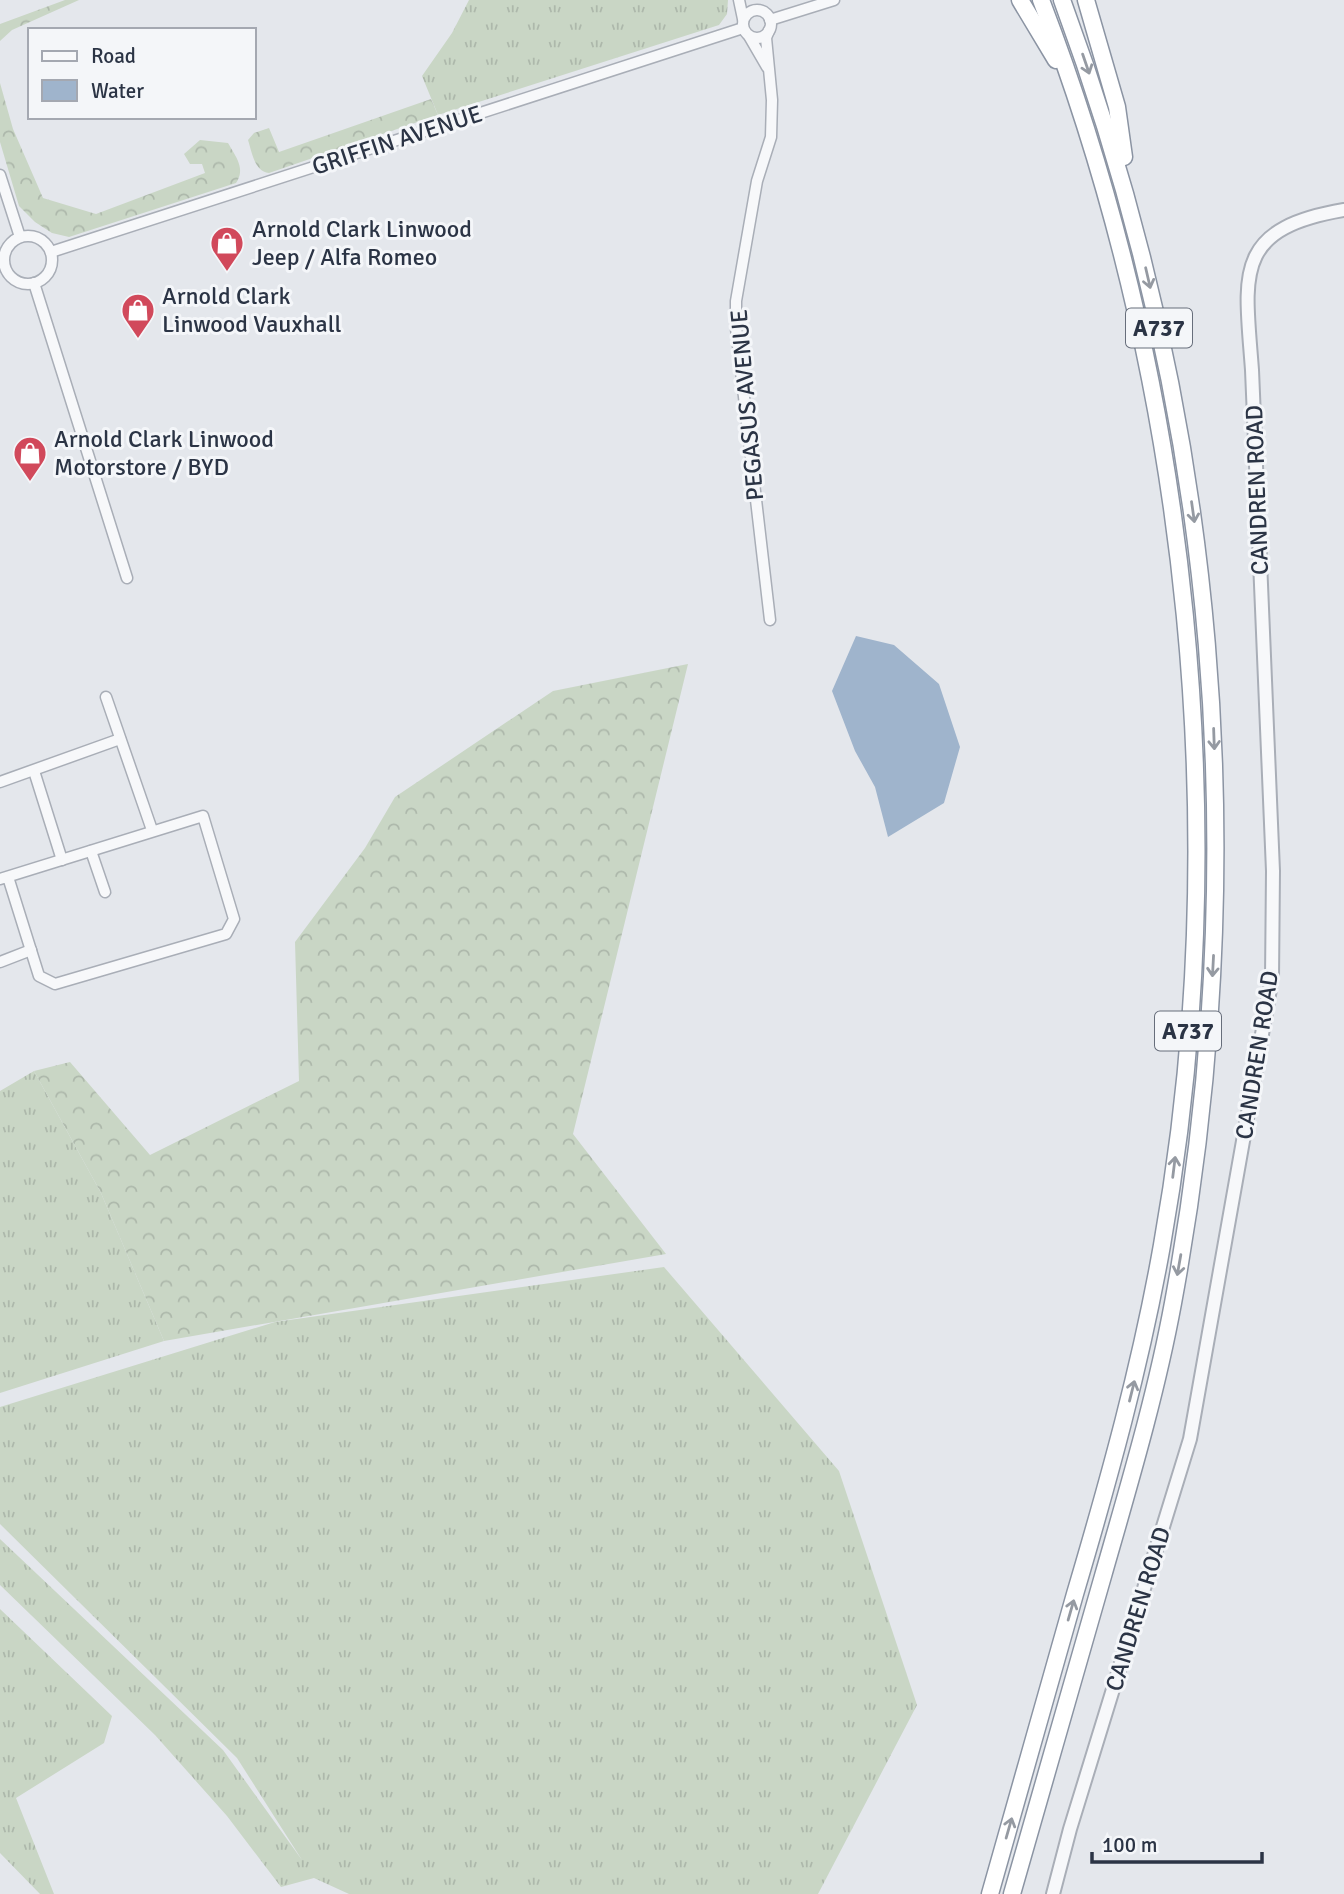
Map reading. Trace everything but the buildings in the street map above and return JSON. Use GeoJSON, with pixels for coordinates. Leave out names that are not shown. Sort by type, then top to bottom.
{"type":"FeatureCollection","features":[{"type":"Feature","properties":{"kind":"highway"},"geometry":{"type":"LineString","coordinates":[[1020,0],[1072,86]]}},
{"type":"Feature","properties":{"kind":"highway","name":"A737"},"geometry":{"type":"LineString","coordinates":[[990,1894],[1138,1366],[1172,1181],[1183,1091],[1192,957],[1194,746],[1183,594],[1160,435],[1140,332],[1094,153],[1041,0]]}},
{"type":"Feature","properties":{"kind":"highway","name":"A737"},"geometry":{"type":"LineString","coordinates":[[1012,1894],[1127,1494],[1173,1304],[1197,1154],[1215,932],[1216,788],[1208,637],[1183,445],[1152,294],[1131,212],[1103,115],[1062,0]]}},
{"type":"Feature","properties":{"kind":"highway"},"geometry":{"type":"LineString","coordinates":[[1086,0],[1117,107],[1131,212]]}},
{"type":"Feature","properties":{"kind":"street"},"geometry":{"type":"LineString","coordinates":[[739,0],[745,28],[768,68]]}},
{"type":"Feature","properties":{"kind":"street"},"geometry":{"type":"LineString","coordinates":[[748,0],[762,11],[770,25]]}},
{"type":"Feature","properties":{"kind":"street"},"geometry":{"type":"LineString","coordinates":[[745,28],[758,38],[770,25],[834,0]]}},
{"type":"Feature","properties":{"kind":"street"},"geometry":{"type":"LineString","coordinates":[[745,28],[753,10],[762,11]]}},
{"type":"Feature","properties":{"kind":"street","name":"PEGASUS AVENUE"},"geometry":{"type":"LineString","coordinates":[[770,25],[766,38],[772,100],[771,137],[757,181],[736,301],[736,328],[770,620]]}},
{"type":"Feature","properties":{"kind":"street","name":"GRIFFIN AVENUE"},"geometry":{"type":"LineString","coordinates":[[51,252],[745,28]]}},
{"type":"Feature","properties":{"kind":"street"},"geometry":{"type":"LineString","coordinates":[[0,175],[20,237]]}},
{"type":"Feature","properties":{"kind":"street","name":"CANDREN ROAD"},"geometry":{"type":"LineString","coordinates":[[1053,1894],[1070,1829],[1190,1439],[1272,978],[1273,871],[1253,384],[1246,297],[1248,279],[1255,256],[1279,229],[1303,219],[1344,209]]}},
{"type":"Feature","properties":{"kind":"street"},"geometry":{"type":"LineString","coordinates":[[33,236],[41,239],[51,252],[50,270],[34,283],[19,281],[3,269],[8,247],[20,237],[33,236]]}},
{"type":"Feature","properties":{"kind":"street"},"geometry":{"type":"LineString","coordinates":[[34,283],[127,578]]}},
{"type":"Feature","properties":{"kind":"street"},"geometry":{"type":"LineString","coordinates":[[106,697],[152,830]]}},
{"type":"Feature","properties":{"kind":"street"},"geometry":{"type":"LineString","coordinates":[[0,782],[120,739]]}},
{"type":"Feature","properties":{"kind":"street"},"geometry":{"type":"LineString","coordinates":[[34,771],[62,860]]}},
{"type":"Feature","properties":{"kind":"street"},"geometry":{"type":"LineString","coordinates":[[204,816],[234,919],[226,934],[55,984],[39,976],[4,878],[152,830],[204,816]]}},
{"type":"Feature","properties":{"kind":"street"},"geometry":{"type":"LineString","coordinates":[[92,851],[105,892]]}},
{"type":"Feature","properties":{"kind":"street"},"geometry":{"type":"LineString","coordinates":[[0,962],[31,950]]}},
{"type":"Feature","properties":{"kind":"green space"},"geometry":{"type":"Polygon","coordinates":[[[65,0],[79,0],[12,30],[0,41],[0,24],[65,0]]]}},
{"type":"Feature","properties":{"kind":"green space"},"geometry":{"type":"Polygon","coordinates":[[[469,0],[728,0],[727,14],[719,25],[438,115],[422,76],[452,33],[469,0]]]}},
{"type":"Feature","properties":{"kind":"green space"},"geometry":{"type":"Polygon","coordinates":[[[0,83],[13,129],[43,198],[96,214],[205,173],[202,164],[190,164],[184,154],[200,140],[228,143],[239,163],[239,178],[236,183],[69,237],[52,233],[35,222],[19,206],[0,142],[0,83]]]}},
{"type":"Feature","properties":{"kind":"green space"},"geometry":{"type":"Polygon","coordinates":[[[431,99],[438,115],[269,173],[260,169],[252,155],[248,140],[254,133],[269,128],[279,152],[431,99]]]}},
{"type":"Feature","properties":{"kind":"green space"},"geometry":{"type":"Polygon","coordinates":[[[688,664],[573,1134],[666,1254],[164,1341],[101,1193],[34,1071],[70,1062],[150,1155],[299,1081],[295,942],[365,848],[395,797],[553,691],[688,664]]]}},
{"type":"Feature","properties":{"kind":"green space"},"geometry":{"type":"Polygon","coordinates":[[[34,1071],[101,1193],[164,1341],[0,1393],[0,1091],[34,1071]]]}},
{"type":"Feature","properties":{"kind":"green space"},"geometry":{"type":"Polygon","coordinates":[[[664,1267],[839,1471],[917,1705],[818,1894],[349,1894],[314,1878],[281,1887],[227,1816],[155,1735],[0,1585],[0,1539],[223,1750],[302,1860],[237,1758],[0,1524],[0,1407],[275,1322],[664,1267]]]}},
{"type":"Feature","properties":{"kind":"green space"},"geometry":{"type":"Polygon","coordinates":[[[0,1609],[112,1716],[104,1743],[16,1798],[54,1894],[40,1894],[0,1853],[0,1609]]]}},
{"type":"Feature","properties":{"kind":"water"},"geometry":{"type":"Polygon","coordinates":[[[856,636],[894,645],[939,684],[960,747],[944,803],[888,837],[875,787],[855,751],[832,691],[856,636]]]}},
{"type":"Feature","properties":{"kind":"place","name":"Arnold Clark Linwood Jeep / Alfa Romeo"},"geometry":{"type":"Point","coordinates":[227,273]}},
{"type":"Feature","properties":{"kind":"place","name":"Arnold Clark Linwood Vauxhall"},"geometry":{"type":"Point","coordinates":[138,340]}},
{"type":"Feature","properties":{"kind":"place","name":"Arnold Clark Linwood Motorstore / BYD"},"geometry":{"type":"Point","coordinates":[30,483]}}]}
